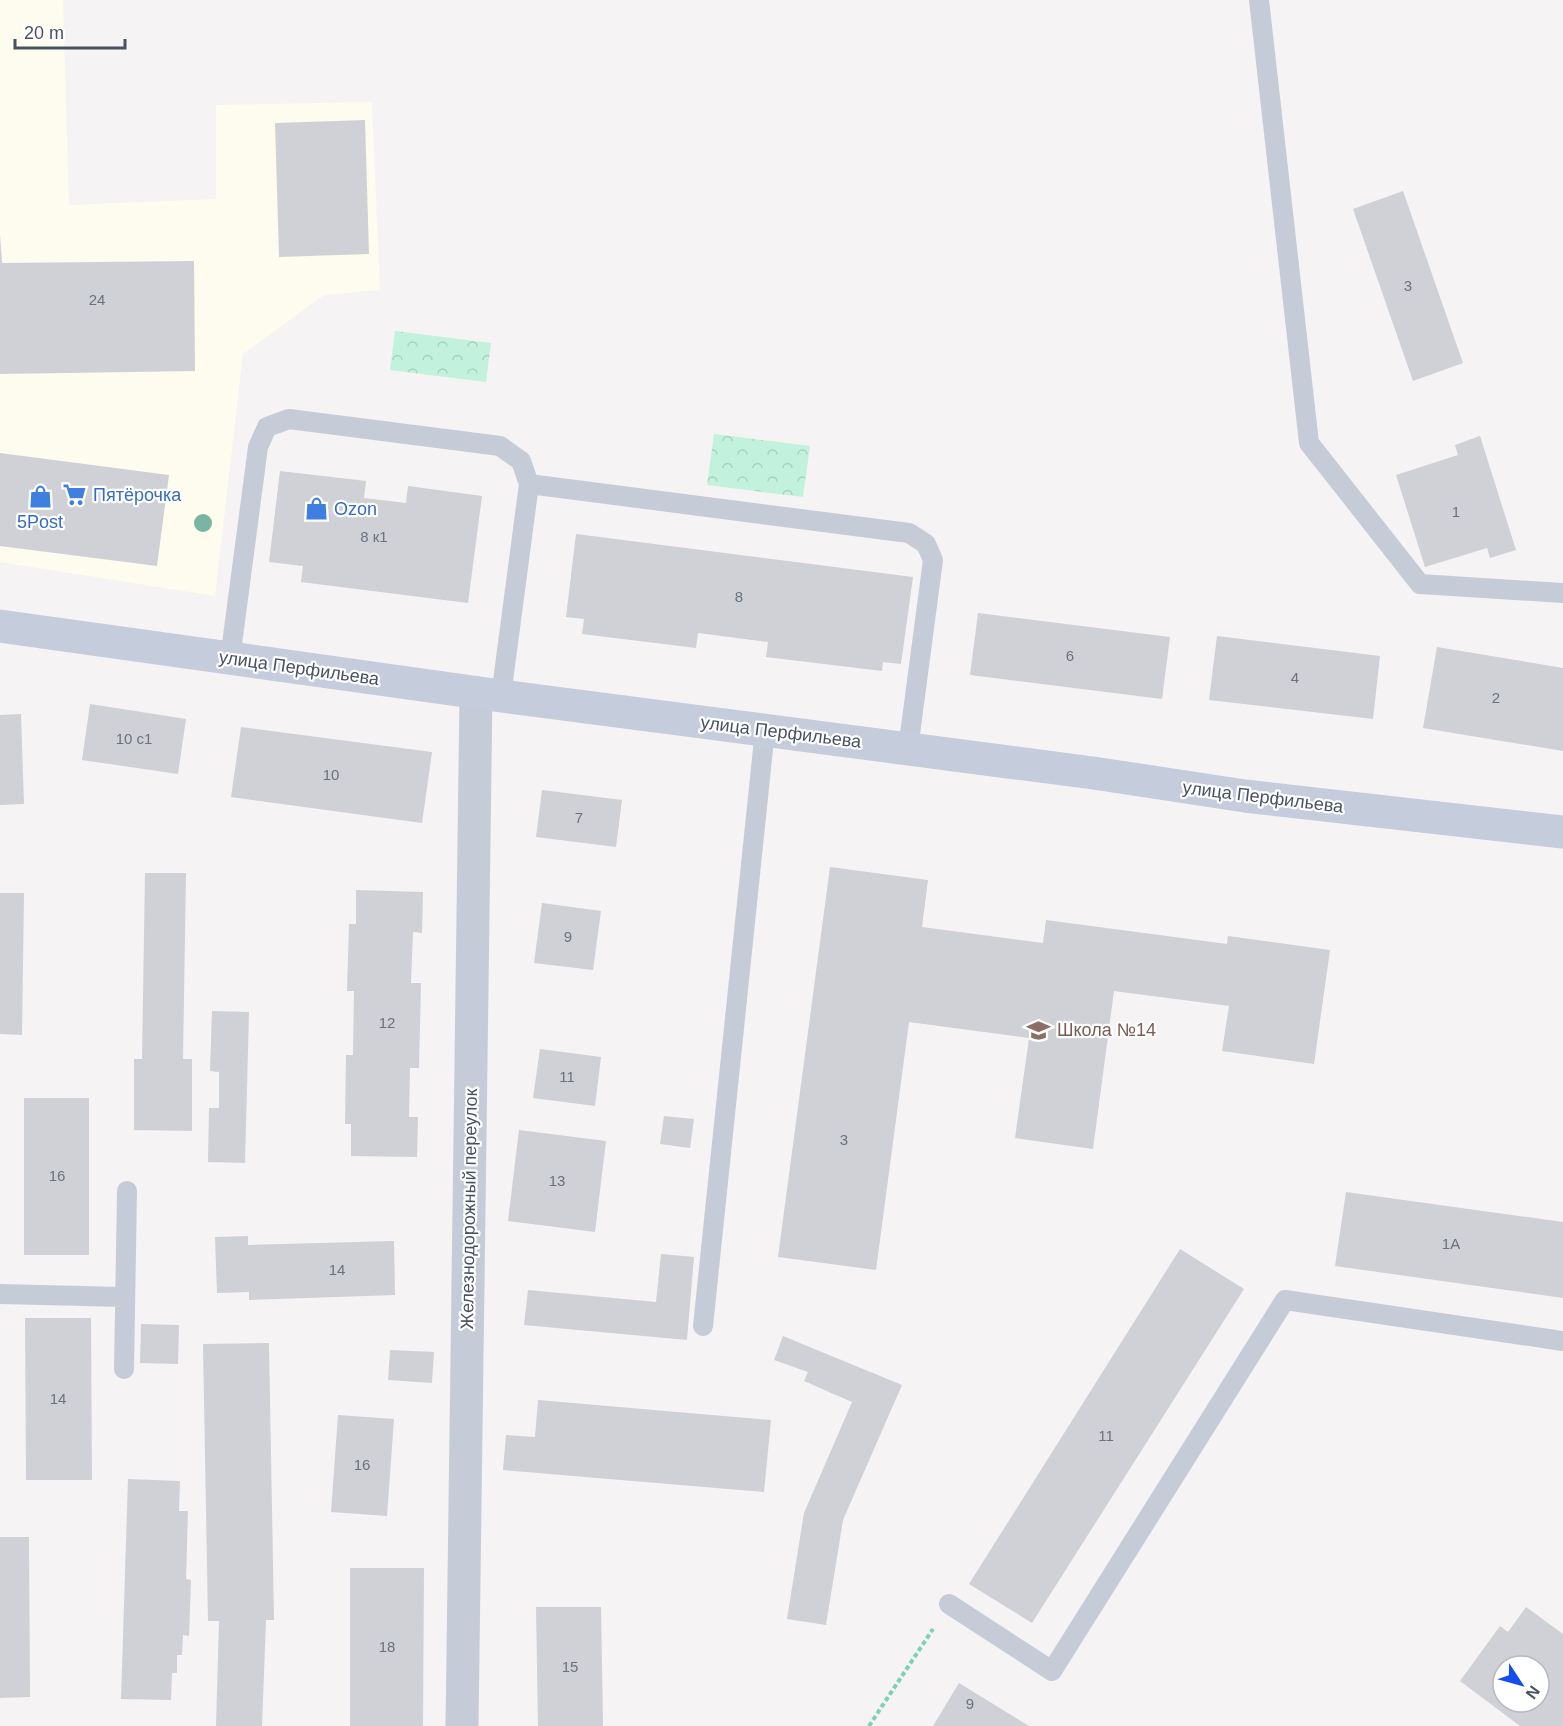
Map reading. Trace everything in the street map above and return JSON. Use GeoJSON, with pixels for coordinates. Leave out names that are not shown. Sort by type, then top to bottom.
{"type":"FeatureCollection","features":[{"type":"Feature","properties":{"kind":"main road","name":"улица Перфильева"},"geometry":{"type":"LineString","coordinates":[[0,626],[1245,796],[1563,832]]}},
{"type":"Feature","properties":{"kind":"street","name":"Железнодорожный переулок"},"geometry":{"type":"LineString","coordinates":[[462,1726],[489,694]]}},
{"type":"Feature","properties":{"kind":"lane"},"geometry":{"type":"LineString","coordinates":[[1259,0],[1309,443],[1420,584],[1563,593]]}},
{"type":"Feature","properties":{"kind":"lane"},"geometry":{"type":"LineString","coordinates":[[231,658],[258,447],[267,427],[289,418],[500,446],[521,461],[529,484],[489,694]]}},
{"type":"Feature","properties":{"kind":"lane"},"geometry":{"type":"LineString","coordinates":[[529,484],[909,533],[926,544],[933,560],[908,749]]}},
{"type":"Feature","properties":{"kind":"lane"},"geometry":{"type":"LineString","coordinates":[[703,1326],[765,730]]}},
{"type":"Feature","properties":{"kind":"lane"},"geometry":{"type":"LineString","coordinates":[[124,1369],[127,1191]]}},
{"type":"Feature","properties":{"kind":"lane"},"geometry":{"type":"LineString","coordinates":[[0,1294],[125,1297]]}},
{"type":"Feature","properties":{"kind":"lane"},"geometry":{"type":"LineString","coordinates":[[949,1604],[1052,1671],[1285,1300],[1563,1341]]}},
{"type":"Feature","properties":{"kind":"path"},"geometry":{"type":"LineString","coordinates":[[869,1726],[949,1604]]}},
{"type":"Feature","properties":{"kind":"shaded area"},"geometry":{"type":"Polygon","coordinates":[[[0,0],[63,0],[69,205],[216,199],[216,105],[372,102],[380,290],[324,295],[243,354],[215,596],[0,562],[0,0]]]}},
{"type":"Feature","properties":{"kind":"green space"},"geometry":{"type":"Polygon","coordinates":[[[395,331],[491,343],[486,382],[390,370],[395,331]]]}},
{"type":"Feature","properties":{"kind":"green space"},"geometry":{"type":"Polygon","coordinates":[[[714,434],[810,446],[803,497],[707,485],[714,434]]]}},
{"type":"Feature","properties":{"kind":"building"},"geometry":{"type":"Polygon","coordinates":[[[365,120],[369,254],[279,257],[275,123],[365,120]]]}},
{"type":"Feature","properties":{"kind":"building"},"geometry":{"type":"Polygon","coordinates":[[[1403,191],[1463,363],[1413,381],[1353,209],[1403,191]]]}},
{"type":"Feature","properties":{"kind":"building"},"geometry":{"type":"Polygon","coordinates":[[[0,234],[2,263],[194,261],[195,371],[0,374],[0,234]]]}},
{"type":"Feature","properties":{"kind":"building"},"geometry":{"type":"Polygon","coordinates":[[[1480,436],[1516,550],[1490,558],[1487,548],[1425,567],[1396,475],[1458,455],[1455,445],[1480,436]]]}},
{"type":"Feature","properties":{"kind":"building"},"geometry":{"type":"Polygon","coordinates":[[[0,453],[169,475],[157,566],[0,546],[0,453]]]}},
{"type":"Feature","properties":{"kind":"building"},"geometry":{"type":"Polygon","coordinates":[[[280,471],[366,481],[364,498],[406,503],[408,486],[482,496],[468,603],[301,582],[303,566],[269,562],[280,471]]]}},
{"type":"Feature","properties":{"kind":"building"},"geometry":{"type":"Polygon","coordinates":[[[576,534],[913,577],[901,664],[883,662],[882,671],[766,657],[768,642],[698,633],[696,648],[582,634],[584,619],[566,617],[576,534]]]}},
{"type":"Feature","properties":{"kind":"building"},"geometry":{"type":"Polygon","coordinates":[[[978,613],[1170,637],[1162,699],[970,675],[978,613]]]}},
{"type":"Feature","properties":{"kind":"building"},"geometry":{"type":"Polygon","coordinates":[[[1217,636],[1380,656],[1373,719],[1209,700],[1217,636]]]}},
{"type":"Feature","properties":{"kind":"building"},"geometry":{"type":"Polygon","coordinates":[[[1437,647],[1563,668],[1563,751],[1423,728],[1437,647]]]}},
{"type":"Feature","properties":{"kind":"building"},"geometry":{"type":"Polygon","coordinates":[[[90,704],[186,719],[178,774],[82,760],[90,704]]]}},
{"type":"Feature","properties":{"kind":"building"},"geometry":{"type":"Polygon","coordinates":[[[21,714],[24,804],[0,805],[0,715],[21,714]]]}},
{"type":"Feature","properties":{"kind":"building"},"geometry":{"type":"Polygon","coordinates":[[[241,727],[432,752],[422,823],[231,797],[241,727]]]}},
{"type":"Feature","properties":{"kind":"building"},"geometry":{"type":"Polygon","coordinates":[[[542,790],[622,800],[616,847],[536,837],[542,790]]]}},
{"type":"Feature","properties":{"kind":"building"},"geometry":{"type":"Polygon","coordinates":[[[830,867],[928,880],[922,927],[1043,943],[1046,920],[1227,944],[1228,936],[1330,950],[1314,1064],[1222,1051],[1229,1006],[1114,991],[1093,1149],[1015,1138],[1029,1038],[909,1022],[876,1270],[778,1257],[830,867]]]}},
{"type":"Feature","properties":{"kind":"building"},"geometry":{"type":"Polygon","coordinates":[[[145,873],[186,873],[183,1059],[192,1059],[192,1131],[134,1130],[134,1059],[142,1059],[145,873]]]}},
{"type":"Feature","properties":{"kind":"building"},"geometry":{"type":"Polygon","coordinates":[[[356,890],[423,892],[422,933],[413,932],[411,983],[421,983],[419,1068],[410,1068],[409,1117],[418,1117],[417,1157],[351,1156],[351,1124],[345,1124],[346,1055],[353,1055],[354,991],[347,991],[349,924],[356,924],[356,890]]]}},
{"type":"Feature","properties":{"kind":"building"},"geometry":{"type":"Polygon","coordinates":[[[0,893],[24,893],[22,1035],[0,1034],[0,893]]]}},
{"type":"Feature","properties":{"kind":"building"},"geometry":{"type":"Polygon","coordinates":[[[542,903],[601,911],[593,970],[534,963],[542,903]]]}},
{"type":"Feature","properties":{"kind":"building"},"geometry":{"type":"Polygon","coordinates":[[[212,1011],[249,1012],[245,1163],[208,1162],[209,1108],[219,1108],[219,1072],[210,1071],[212,1011]]]}},
{"type":"Feature","properties":{"kind":"building"},"geometry":{"type":"Polygon","coordinates":[[[540,1049],[601,1057],[595,1106],[533,1098],[540,1049]]]}},
{"type":"Feature","properties":{"kind":"building"},"geometry":{"type":"Polygon","coordinates":[[[24,1098],[89,1098],[89,1255],[24,1255],[24,1098]]]}},
{"type":"Feature","properties":{"kind":"building"},"geometry":{"type":"Polygon","coordinates":[[[664,1116],[694,1119],[690,1148],[660,1144],[664,1116]]]}},
{"type":"Feature","properties":{"kind":"building"},"geometry":{"type":"Polygon","coordinates":[[[519,1130],[606,1141],[595,1232],[508,1221],[519,1130]]]}},
{"type":"Feature","properties":{"kind":"building"},"geometry":{"type":"Polygon","coordinates":[[[1346,1192],[1563,1222],[1563,1298],[1335,1266],[1346,1192]]]}},
{"type":"Feature","properties":{"kind":"building"},"geometry":{"type":"Polygon","coordinates":[[[248,1236],[248,1245],[394,1241],[395,1295],[249,1300],[249,1292],[217,1293],[215,1237],[248,1236]]]}},
{"type":"Feature","properties":{"kind":"building"},"geometry":{"type":"Polygon","coordinates":[[[1180,1249],[1244,1289],[1032,1623],[969,1584],[1180,1249]]]}},
{"type":"Feature","properties":{"kind":"building"},"geometry":{"type":"Polygon","coordinates":[[[661,1254],[694,1257],[687,1340],[524,1325],[528,1290],[656,1302],[661,1254]]]}},
{"type":"Feature","properties":{"kind":"building"},"geometry":{"type":"Polygon","coordinates":[[[25,1318],[91,1318],[92,1480],[26,1480],[25,1318]]]}},
{"type":"Feature","properties":{"kind":"building"},"geometry":{"type":"Polygon","coordinates":[[[141,1324],[179,1325],[178,1364],[140,1363],[141,1324]]]}},
{"type":"Feature","properties":{"kind":"building"},"geometry":{"type":"Polygon","coordinates":[[[783,1336],[902,1385],[843,1520],[826,1625],[787,1619],[804,1513],[852,1402],[804,1381],[808,1372],[774,1360],[783,1336]]]}},
{"type":"Feature","properties":{"kind":"building"},"geometry":{"type":"Polygon","coordinates":[[[269,1343],[274,1620],[266,1620],[262,1726],[216,1726],[219,1621],[208,1621],[203,1344],[269,1343]]]}},
{"type":"Feature","properties":{"kind":"building"},"geometry":{"type":"Polygon","coordinates":[[[390,1350],[434,1352],[432,1383],[388,1380],[390,1350]]]}},
{"type":"Feature","properties":{"kind":"building"},"geometry":{"type":"Polygon","coordinates":[[[538,1400],[771,1420],[764,1492],[503,1470],[506,1435],[535,1437],[538,1400]]]}},
{"type":"Feature","properties":{"kind":"building"},"geometry":{"type":"Polygon","coordinates":[[[338,1415],[394,1419],[387,1516],[331,1512],[338,1415]]]}},
{"type":"Feature","properties":{"kind":"building"},"geometry":{"type":"Polygon","coordinates":[[[128,1479],[180,1481],[179,1511],[188,1511],[186,1579],[191,1580],[189,1636],[183,1635],[182,1655],[177,1655],[177,1673],[172,1673],[171,1700],[121,1699],[128,1479]]]}},
{"type":"Feature","properties":{"kind":"building"},"geometry":{"type":"Polygon","coordinates":[[[0,1537],[29,1537],[30,1697],[0,1698],[0,1537]]]}},
{"type":"Feature","properties":{"kind":"building"},"geometry":{"type":"Polygon","coordinates":[[[350,1568],[424,1568],[423,1726],[350,1726],[350,1568]]]}},
{"type":"Feature","properties":{"kind":"building"},"geometry":{"type":"Polygon","coordinates":[[[536,1607],[601,1607],[603,1726],[538,1726],[536,1607]]]}},
{"type":"Feature","properties":{"kind":"building"},"geometry":{"type":"Polygon","coordinates":[[[1526,1607],[1563,1634],[1563,1726],[1520,1726],[1504,1714],[1551,1714],[1551,1654],[1491,1654],[1491,1704],[1460,1681],[1500,1626],[1508,1632],[1526,1607]]]}},
{"type":"Feature","properties":{"kind":"building"},"geometry":{"type":"Polygon","coordinates":[[[959,1683],[1029,1726],[933,1726],[959,1683]]]}},
{"type":"Feature","properties":{"kind":"place","name":"Пятёрочка"},"geometry":{"type":"Point","coordinates":[75,495]}},
{"type":"Feature","properties":{"kind":"place","name":"5Post"},"geometry":{"type":"Point","coordinates":[40,496]}},
{"type":"Feature","properties":{"kind":"place","name":"Ozon"},"geometry":{"type":"Point","coordinates":[316,509]}},
{"type":"Feature","properties":{"kind":"place","name":"Школа №14"},"geometry":{"type":"Point","coordinates":[1039,1030]}}]}
